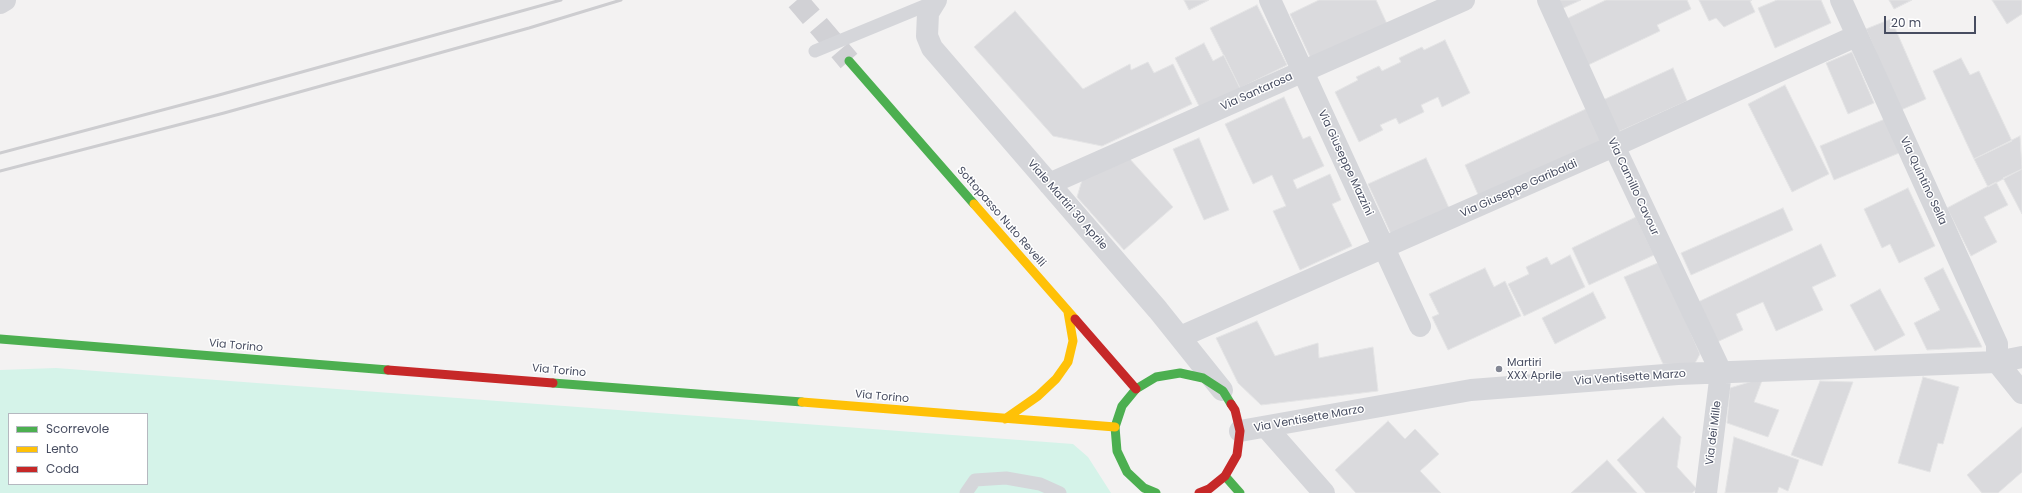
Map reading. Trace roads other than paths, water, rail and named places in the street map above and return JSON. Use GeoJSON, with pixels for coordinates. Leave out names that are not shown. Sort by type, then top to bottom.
{"type":"FeatureCollection","features":[{"type":"Feature","properties":{"kind":"street"},"geometry":{"type":"LineString","coordinates":[[0,3],[5,0]]}},
{"type":"Feature","properties":{"kind":"street","name":"Via Giuseppe Mazzini"},"geometry":{"type":"LineString","coordinates":[[1270,0],[1420,326]]}},
{"type":"Feature","properties":{"kind":"street","name":"Via Santarosa"},"geometry":{"type":"LineString","coordinates":[[1049,184],[1464,0]]}},
{"type":"Feature","properties":{"kind":"street","name":"Via Camillo Cavour"},"geometry":{"type":"LineString","coordinates":[[1548,0],[1614,146],[1721,372]]}},
{"type":"Feature","properties":{"kind":"street","name":"Via Quintino Sella"},"geometry":{"type":"LineString","coordinates":[[1841,0],[1856,36],[1997,344],[1997,362]]}},
{"type":"Feature","properties":{"kind":"street","name":"Viale Martiri 30 Aprile"},"geometry":{"type":"LineString","coordinates":[[933,5],[928,36],[932,48],[1180,337],[1223,391]]}},
{"type":"Feature","properties":{"kind":"street","name":"Via Giuseppe Garibaldi"},"geometry":{"type":"LineString","coordinates":[[1180,337],[1614,146],[1856,36]]}},
{"type":"Feature","properties":{"kind":"street","name":"Sottopasso Nuto Revelli"},"geometry":{"type":"LineString","coordinates":[[849,61],[1136,389]]}},
{"type":"Feature","properties":{"kind":"street"},"geometry":{"type":"LineString","coordinates":[[1005,419],[1038,396],[1056,379],[1068,362],[1073,341],[1068,312]]}},
{"type":"Feature","properties":{"kind":"street","name":"Via Torino"},"geometry":{"type":"LineString","coordinates":[[0,339],[1116,427]]}},
{"type":"Feature","properties":{"kind":"street","name":"Via Ventisette Marzo"},"geometry":{"type":"LineString","coordinates":[[1240,431],[1472,390],[1678,374],[1997,362],[2022,357]]}},
{"type":"Feature","properties":{"kind":"street"},"geometry":{"type":"LineString","coordinates":[[1997,362],[2022,393]]}},
{"type":"Feature","properties":{"kind":"street","name":"Via dei Mille"},"geometry":{"type":"LineString","coordinates":[[1706,493],[1721,372]]}},
{"type":"Feature","properties":{"kind":"street"},"geometry":{"type":"LineString","coordinates":[[1156,493],[1144,488],[1127,472],[1117,451],[1116,427],[1122,406],[1136,389],[1156,377],[1180,373],[1203,378],[1223,391],[1235,410],[1240,431],[1237,455],[1225,476],[1209,489],[1199,493]]}},
{"type":"Feature","properties":{"kind":"street"},"geometry":{"type":"LineString","coordinates":[[1266,427],[1324,493]]}},
{"type":"Feature","properties":{"kind":"street"},"geometry":{"type":"LineString","coordinates":[[1225,476],[1240,493]]}},
{"type":"Feature","properties":{"kind":"lane"},"geometry":{"type":"LineString","coordinates":[[815,51],[933,5]]}},
{"type":"Feature","properties":{"kind":"lane"},"geometry":{"type":"LineString","coordinates":[[966,493],[975,480],[1006,478],[1040,484],[1060,493]]}},
{"type":"Feature","properties":{"kind":"tunnel"},"geometry":{"type":"LineString","coordinates":[[797,0],[849,61]]}},
{"type":"Feature","properties":{"kind":"railway"},"geometry":{"type":"LineString","coordinates":[[0,153],[219,95],[561,0]]}},
{"type":"Feature","properties":{"kind":"railway"},"geometry":{"type":"LineString","coordinates":[[0,171],[224,113],[529,28],[621,0]]}},
{"type":"Feature","properties":{"kind":"place","name":"Martiri XXX Aprile"},"geometry":{"type":"Point","coordinates":[1499,369]}}]}
